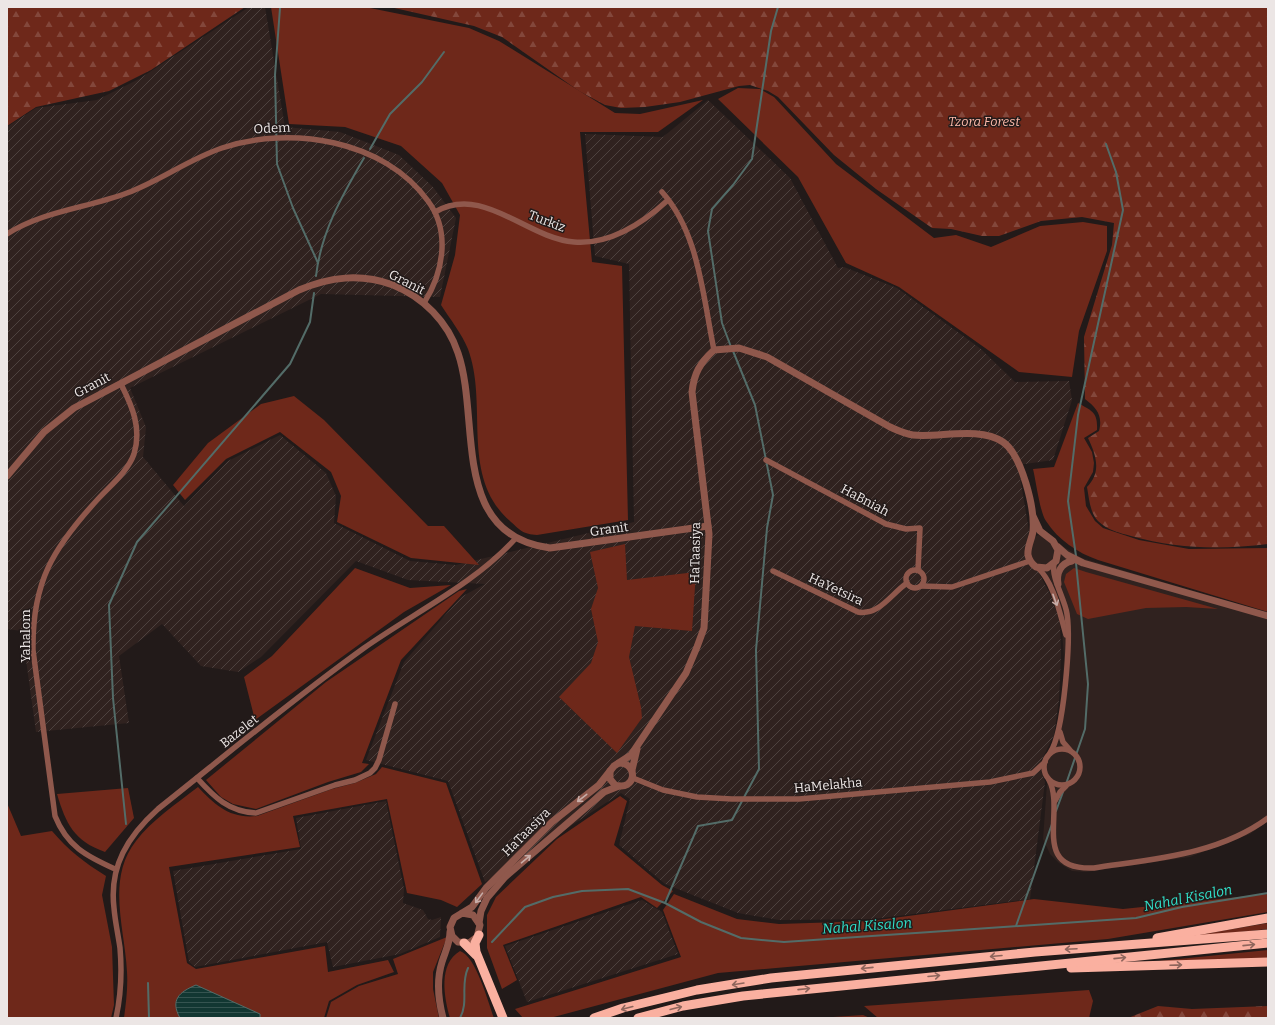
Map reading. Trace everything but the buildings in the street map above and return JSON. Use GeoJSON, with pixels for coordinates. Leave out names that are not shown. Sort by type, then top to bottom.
{"type":"FeatureCollection","features":[{"type":"Feature","properties":{"kind":"highway"},"geometry":{"type":"LineString","coordinates":[[1107,947],[1268,918]]}},
{"type":"Feature","properties":{"kind":"highway"},"geometry":{"type":"LineString","coordinates":[[594,1018],[623,1008],[697,990],[771,978],[926,962],[1268,934]]}},
{"type":"Feature","properties":{"kind":"highway"},"geometry":{"type":"LineString","coordinates":[[479,935],[475,945],[478,958],[503,1016]]}},
{"type":"Feature","properties":{"kind":"highway"},"geometry":{"type":"LineString","coordinates":[[463,943],[478,958]]}},
{"type":"Feature","properties":{"kind":"highway"},"geometry":{"type":"LineString","coordinates":[[638,1018],[683,1006],[743,996],[1268,943]]}},
{"type":"Feature","properties":{"kind":"highway"},"geometry":{"type":"LineString","coordinates":[[983,971],[1268,962]]}},
{"type":"Feature","properties":{"kind":"street","name":"Odem"},"geometry":{"type":"LineString","coordinates":[[7,234],[37,220],[132,191],[194,160],[245,141],[276,137],[305,139],[337,144],[383,161],[409,179],[421,190],[435,212],[442,241],[441,262],[436,283],[424,303]]}},
{"type":"Feature","properties":{"kind":"street"},"geometry":{"type":"LineString","coordinates":[[662,192],[683,222],[691,243],[714,350],[740,348],[767,357],[901,432],[925,435],[980,434],[994,437],[1003,442],[1012,451],[1021,466],[1033,516],[1040,531],[1067,555],[1083,563]]}},
{"type":"Feature","properties":{"kind":"street","name":"Turkiz"},"geometry":{"type":"LineString","coordinates":[[435,212],[450,204],[473,204],[489,209],[561,240],[586,242],[598,241],[622,232],[646,218],[668,200]]}},
{"type":"Feature","properties":{"kind":"street","name":"Granit"},"geometry":{"type":"LineString","coordinates":[[7,476],[35,442],[58,419],[74,408],[299,290],[322,281],[346,277],[372,279],[398,287],[424,303],[446,328],[458,352],[463,375],[472,456],[477,486],[490,513],[499,525],[516,538],[534,546],[550,548],[708,526]]}},
{"type":"Feature","properties":{"kind":"street","name":"HaTaasiya"},"geometry":{"type":"LineString","coordinates":[[619,763],[638,747],[686,673],[704,628],[708,526],[692,392],[695,372],[699,364],[714,350]]}},
{"type":"Feature","properties":{"kind":"street","name":"Yahalom"},"geometry":{"type":"LineString","coordinates":[[115,869],[86,855],[75,846],[60,828],[55,816],[33,650],[33,631],[35,604],[46,571],[53,556],[83,516],[122,473],[134,455],[136,444],[136,420],[133,409],[121,384]]}},
{"type":"Feature","properties":{"kind":"street","name":"HaBniah"},"geometry":{"type":"LineString","coordinates":[[766,460],[886,524],[906,529],[920,528],[918,570]]}},
{"type":"Feature","properties":{"kind":"street"},"geometry":{"type":"LineString","coordinates":[[1033,516],[1033,530],[1028,552],[1030,561],[1044,575],[1054,596],[1067,640]]}},
{"type":"Feature","properties":{"kind":"street","name":"Bazelet"},"geometry":{"type":"LineString","coordinates":[[116,1018],[121,972],[113,894],[115,869],[124,848],[136,831],[158,809],[359,651],[476,575],[494,561],[516,538]]}},
{"type":"Feature","properties":{"kind":"street"},"geometry":{"type":"LineString","coordinates":[[1030,545],[1037,538],[1049,539]]}},
{"type":"Feature","properties":{"kind":"street"},"geometry":{"type":"LineString","coordinates":[[1058,547],[1058,557],[1055,563],[1054,572],[1067,612],[1066,681],[1059,729],[1055,744],[1044,762],[1044,772],[1054,790],[1052,838],[1056,850],[1068,863],[1086,868],[1188,853],[1235,838],[1268,818]]}},
{"type":"Feature","properties":{"kind":"street"},"geometry":{"type":"LineString","coordinates":[[921,586],[924,578],[922,572],[913,570],[907,574],[907,583],[914,588],[921,586],[952,587],[1030,561]]}},
{"type":"Feature","properties":{"kind":"street"},"geometry":{"type":"LineString","coordinates":[[1036,567],[1045,568],[1061,561],[1083,563],[1268,616]]}},
{"type":"Feature","properties":{"kind":"street"},"geometry":{"type":"LineString","coordinates":[[1058,584],[1057,576],[1060,568],[1065,563],[1072,561]]}},
{"type":"Feature","properties":{"kind":"street","name":"HaYetsira"},"geometry":{"type":"LineString","coordinates":[[773,571],[863,614],[879,608],[892,594],[907,583]]}},
{"type":"Feature","properties":{"kind":"street"},"geometry":{"type":"LineString","coordinates":[[197,778],[223,803],[244,812],[256,813],[334,784],[356,780],[365,776],[375,768],[395,704]]}},
{"type":"Feature","properties":{"kind":"street"},"geometry":{"type":"LineString","coordinates":[[1054,803],[1060,792],[1076,779],[1080,769],[1079,760],[1063,742],[1059,729]]}},
{"type":"Feature","properties":{"kind":"street","name":"HaTaasiya"},"geometry":{"type":"LineString","coordinates":[[632,770],[638,747]]}},
{"type":"Feature","properties":{"kind":"street"},"geometry":{"type":"LineString","coordinates":[[1050,753],[1061,749],[1072,752]]}},
{"type":"Feature","properties":{"kind":"street","name":"HaMelakha"},"geometry":{"type":"LineString","coordinates":[[1028,774],[1036,770],[1044,762]]}},
{"type":"Feature","properties":{"kind":"street"},"geometry":{"type":"LineString","coordinates":[[619,763],[627,765],[632,770],[632,778],[626,786],[619,786],[612,782],[610,771],[619,763]]}},
{"type":"Feature","properties":{"kind":"street","name":"HaTaasiya"},"geometry":{"type":"LineString","coordinates":[[462,913],[472,907],[488,886],[552,822],[599,785],[610,771]]}},
{"type":"Feature","properties":{"kind":"street","name":"HaMelakha"},"geometry":{"type":"LineString","coordinates":[[632,778],[663,790],[697,797],[771,800],[974,784],[1028,774],[1042,775],[1049,779]]}},
{"type":"Feature","properties":{"kind":"street"},"geometry":{"type":"LineString","coordinates":[[1049,779],[1059,785],[1069,784]]}},
{"type":"Feature","properties":{"kind":"street","name":"HaTaasiya"},"geometry":{"type":"LineString","coordinates":[[479,923],[481,911],[487,898],[505,877],[604,792],[619,786]]}},
{"type":"Feature","properties":{"kind":"street"},"geometry":{"type":"LineString","coordinates":[[443,1018],[438,989],[439,976],[444,956],[450,941],[452,920],[462,913],[471,914],[479,923],[479,935],[473,941],[453,946],[444,956]]}},
{"type":"Feature","properties":{"kind":"street"},"geometry":{"type":"LineString","coordinates":[[450,932],[454,939],[463,943]]}},
{"type":"Feature","properties":{"kind":"shaded area"},"geometry":{"type":"Polygon","coordinates":[[[249,7],[265,7],[285,127],[340,132],[399,155],[433,187],[456,218],[440,297],[321,294],[130,388],[146,427],[143,457],[184,506],[228,461],[280,435],[326,473],[336,496],[334,523],[410,561],[456,565],[634,522],[629,264],[595,256],[585,134],[663,137],[708,100],[790,178],[838,268],[844,267],[897,288],[981,349],[1015,382],[1069,381],[1072,400],[1053,460],[1018,465],[1029,531],[1026,557],[1039,573],[1052,598],[1060,623],[1061,654],[1059,700],[1054,735],[1039,765],[1045,782],[1030,899],[874,919],[779,920],[738,913],[665,884],[619,845],[630,799],[621,793],[485,882],[448,781],[366,760],[404,662],[461,597],[485,584],[408,580],[356,561],[261,657],[238,672],[201,666],[162,624],[119,656],[129,723],[36,732],[22,631],[7,629],[7,127],[36,108],[97,100],[139,79],[249,7]]]}},
{"type":"Feature","properties":{"kind":"shaded area"},"geometry":{"type":"Polygon","coordinates":[[[1038,535],[1052,537],[1064,547],[1082,558],[1268,613],[1268,821],[1250,834],[1190,857],[1086,872],[1072,871],[1059,863],[1050,854],[1043,839],[1047,783],[1041,763],[1056,737],[1062,696],[1064,658],[1062,631],[1053,598],[1040,572],[1029,559],[1031,540],[1038,535]]]}},
{"type":"Feature","properties":{"kind":"shaded area"},"geometry":{"type":"Polygon","coordinates":[[[386,801],[404,889],[403,903],[423,910],[428,919],[432,920],[441,917],[440,937],[400,954],[333,967],[327,942],[195,967],[189,962],[173,871],[301,849],[296,818],[386,801]]]}},
{"type":"Feature","properties":{"kind":"shaded area"},"geometry":{"type":"Polygon","coordinates":[[[642,900],[662,912],[678,954],[527,1002],[505,946],[642,900]]]}},
{"type":"Feature","properties":{"kind":"green space"},"geometry":{"type":"Polygon","coordinates":[[[7,7],[245,7],[151,70],[109,91],[36,107],[7,126],[7,7]]]}},
{"type":"Feature","properties":{"kind":"green space"},"geometry":{"type":"Polygon","coordinates":[[[271,7],[365,7],[469,28],[499,41],[615,113],[640,114],[703,100],[658,132],[580,132],[592,262],[622,266],[628,520],[532,535],[522,532],[517,528],[495,504],[485,484],[480,463],[474,371],[465,343],[441,305],[455,255],[460,215],[442,183],[401,146],[345,127],[289,124],[271,7]]]}},
{"type":"Feature","properties":{"kind":"green space","name":"Tzora Forest"},"geometry":{"type":"Polygon","coordinates":[[[390,7],[1268,7],[1268,544],[1216,548],[1165,544],[1114,531],[1105,527],[1095,518],[1093,514],[1087,487],[1095,475],[1096,463],[1088,438],[1099,431],[1100,421],[1096,409],[1085,399],[1084,337],[1112,245],[1114,223],[1082,217],[1041,221],[999,236],[982,236],[951,229],[932,228],[876,189],[834,155],[778,97],[768,91],[750,85],[739,86],[680,102],[645,107],[621,108],[605,105],[579,91],[502,37],[474,26],[390,7]]]}},
{"type":"Feature","properties":{"kind":"green space"},"geometry":{"type":"Polygon","coordinates":[[[738,88],[760,89],[774,97],[836,164],[934,238],[956,235],[991,247],[1040,226],[1083,222],[1107,226],[1107,251],[1079,331],[1072,377],[1019,372],[899,287],[846,263],[798,177],[718,99],[738,88]]]}},
{"type":"Feature","properties":{"kind":"green space"},"geometry":{"type":"Polygon","coordinates":[[[294,396],[324,420],[428,526],[444,526],[479,565],[411,558],[337,522],[341,496],[331,472],[280,432],[226,459],[185,500],[173,485],[208,443],[261,404],[294,396]]]}},
{"type":"Feature","properties":{"kind":"green space"},"geometry":{"type":"Polygon","coordinates":[[[1078,403],[1093,413],[1097,424],[1097,430],[1084,438],[1092,452],[1094,463],[1093,472],[1084,488],[1086,506],[1095,521],[1103,528],[1139,540],[1189,549],[1268,548],[1268,612],[1098,560],[1076,550],[1056,534],[1044,517],[1033,469],[1054,467],[1078,403]]]}},
{"type":"Feature","properties":{"kind":"green space"},"geometry":{"type":"Polygon","coordinates":[[[625,544],[627,580],[696,572],[692,631],[635,626],[629,657],[641,707],[642,718],[617,753],[559,697],[591,663],[598,642],[591,609],[598,588],[590,552],[625,544]]]}},
{"type":"Feature","properties":{"kind":"green space"},"geometry":{"type":"Polygon","coordinates":[[[355,568],[410,588],[451,585],[404,612],[255,720],[244,677],[272,656],[355,568]]]}},
{"type":"Feature","properties":{"kind":"green space"},"geometry":{"type":"Polygon","coordinates":[[[1074,568],[1218,609],[1186,607],[1146,608],[1088,619],[1077,614],[1064,582],[1066,574],[1074,568]]]}},
{"type":"Feature","properties":{"kind":"green space"},"geometry":{"type":"Polygon","coordinates":[[[467,589],[401,660],[362,763],[369,764],[361,772],[328,782],[256,809],[233,804],[221,797],[206,780],[326,682],[459,591],[467,589]]]}},
{"type":"Feature","properties":{"kind":"green space"},"geometry":{"type":"Polygon","coordinates":[[[382,767],[446,783],[482,884],[457,907],[441,900],[407,893],[387,799],[293,816],[300,847],[169,867],[187,963],[196,969],[325,946],[328,972],[388,960],[394,972],[357,985],[329,1001],[324,1018],[124,1018],[127,995],[127,978],[119,888],[122,871],[127,856],[136,841],[149,826],[198,787],[217,805],[231,813],[257,816],[332,789],[355,783],[376,774],[382,767]]]}},
{"type":"Feature","properties":{"kind":"green space"},"geometry":{"type":"Polygon","coordinates":[[[128,788],[134,818],[105,852],[86,843],[73,830],[64,814],[57,794],[128,788]]]}},
{"type":"Feature","properties":{"kind":"green space"},"geometry":{"type":"Polygon","coordinates":[[[620,796],[627,801],[614,845],[662,885],[673,891],[657,908],[641,897],[503,945],[517,980],[502,989],[487,948],[487,915],[496,897],[557,839],[620,796]]]}},
{"type":"Feature","properties":{"kind":"green space"},"geometry":{"type":"Polygon","coordinates":[[[7,803],[21,836],[52,831],[77,856],[106,876],[102,895],[112,947],[114,1005],[111,1018],[7,1018],[7,803]]]}},
{"type":"Feature","properties":{"kind":"green space"},"geometry":{"type":"Polygon","coordinates":[[[674,894],[737,919],[779,924],[871,921],[1034,899],[1123,909],[1268,894],[1268,912],[1108,939],[718,973],[550,1018],[523,1018],[515,1009],[681,957],[663,910],[674,894]]]}},
{"type":"Feature","properties":{"kind":"green space"},"geometry":{"type":"Polygon","coordinates":[[[1268,923],[1268,929],[1174,939],[1268,923]]]}},
{"type":"Feature","properties":{"kind":"green space"},"geometry":{"type":"Polygon","coordinates":[[[447,937],[433,972],[433,989],[439,1018],[326,1018],[331,1002],[359,986],[398,974],[393,959],[447,937]]]}},
{"type":"Feature","properties":{"kind":"green space"},"geometry":{"type":"Polygon","coordinates":[[[1268,950],[1268,958],[1149,962],[1268,950]]]}},
{"type":"Feature","properties":{"kind":"green space"},"geometry":{"type":"Polygon","coordinates":[[[460,951],[466,955],[476,970],[494,1018],[450,1018],[444,982],[448,964],[460,951]]]}},
{"type":"Feature","properties":{"kind":"green space"},"geometry":{"type":"Polygon","coordinates":[[[1089,990],[1093,1001],[1089,1018],[878,1018],[864,1006],[1089,990]]]}},
{"type":"Feature","properties":{"kind":"green space"},"geometry":{"type":"Polygon","coordinates":[[[1158,1006],[1192,1009],[1268,1006],[1268,1018],[1128,1018],[1158,1006]]]}},
{"type":"Feature","properties":{"kind":"green space"},"geometry":{"type":"Polygon","coordinates":[[[863,1015],[870,1018],[818,1018],[863,1015]]]}},
{"type":"Feature","properties":{"kind":"water"},"geometry":{"type":"Polygon","coordinates":[[[196,985],[260,1014],[260,1018],[180,1018],[177,1012],[176,1001],[181,994],[196,985]]]}},
{"type":"Feature","properties":{"kind":"waterway"},"geometry":{"type":"LineString","coordinates":[[731,347],[722,323],[708,231],[712,209],[733,185],[752,159],[771,31],[778,7]]}},
{"type":"Feature","properties":{"kind":"waterway"},"geometry":{"type":"LineString","coordinates":[[280,8],[275,75],[277,164],[293,208],[318,263]]}},
{"type":"Feature","properties":{"kind":"waterway"},"geometry":{"type":"LineString","coordinates":[[370,149],[390,114],[422,82],[444,52]]}},
{"type":"Feature","properties":{"kind":"waterway"},"geometry":{"type":"LineString","coordinates":[[1076,556],[1068,501],[1078,415],[1123,210],[1116,172],[1106,144]]}},
{"type":"Feature","properties":{"kind":"waterway"},"geometry":{"type":"LineString","coordinates":[[316,276],[328,229],[340,200],[364,158]]}},
{"type":"Feature","properties":{"kind":"waterway"},"geometry":{"type":"LineString","coordinates":[[126,824],[113,698],[109,605],[137,542],[290,364],[310,322],[314,293]]}},
{"type":"Feature","properties":{"kind":"waterway"},"geometry":{"type":"LineString","coordinates":[[665,903],[698,826],[732,820],[759,769],[756,650],[767,528],[773,495],[755,405],[733,351]]}},
{"type":"Feature","properties":{"kind":"waterway"},"geometry":{"type":"LineString","coordinates":[[1066,784],[1085,729],[1088,684],[1076,563]]}},
{"type":"Feature","properties":{"kind":"waterway"},"geometry":{"type":"LineString","coordinates":[[1056,811],[1063,792]]}},
{"type":"Feature","properties":{"kind":"waterway"},"geometry":{"type":"LineString","coordinates":[[1016,926],[1052,824]]}},
{"type":"Feature","properties":{"kind":"waterway","name":"Nahal Kisalon"},"geometry":{"type":"LineString","coordinates":[[492,942],[525,907],[553,897],[582,891],[628,889],[665,903],[701,922],[741,938],[784,942],[1136,918],[1182,907],[1268,893]]}},
{"type":"Feature","properties":{"kind":"waterway","name":"Nahal Kisalon"},"geometry":{"type":"LineString","coordinates":[[460,1018],[464,1006],[465,981],[468,968]]}},
{"type":"Feature","properties":{"kind":"waterway"},"geometry":{"type":"LineString","coordinates":[[148,983],[149,1018]]}}]}
